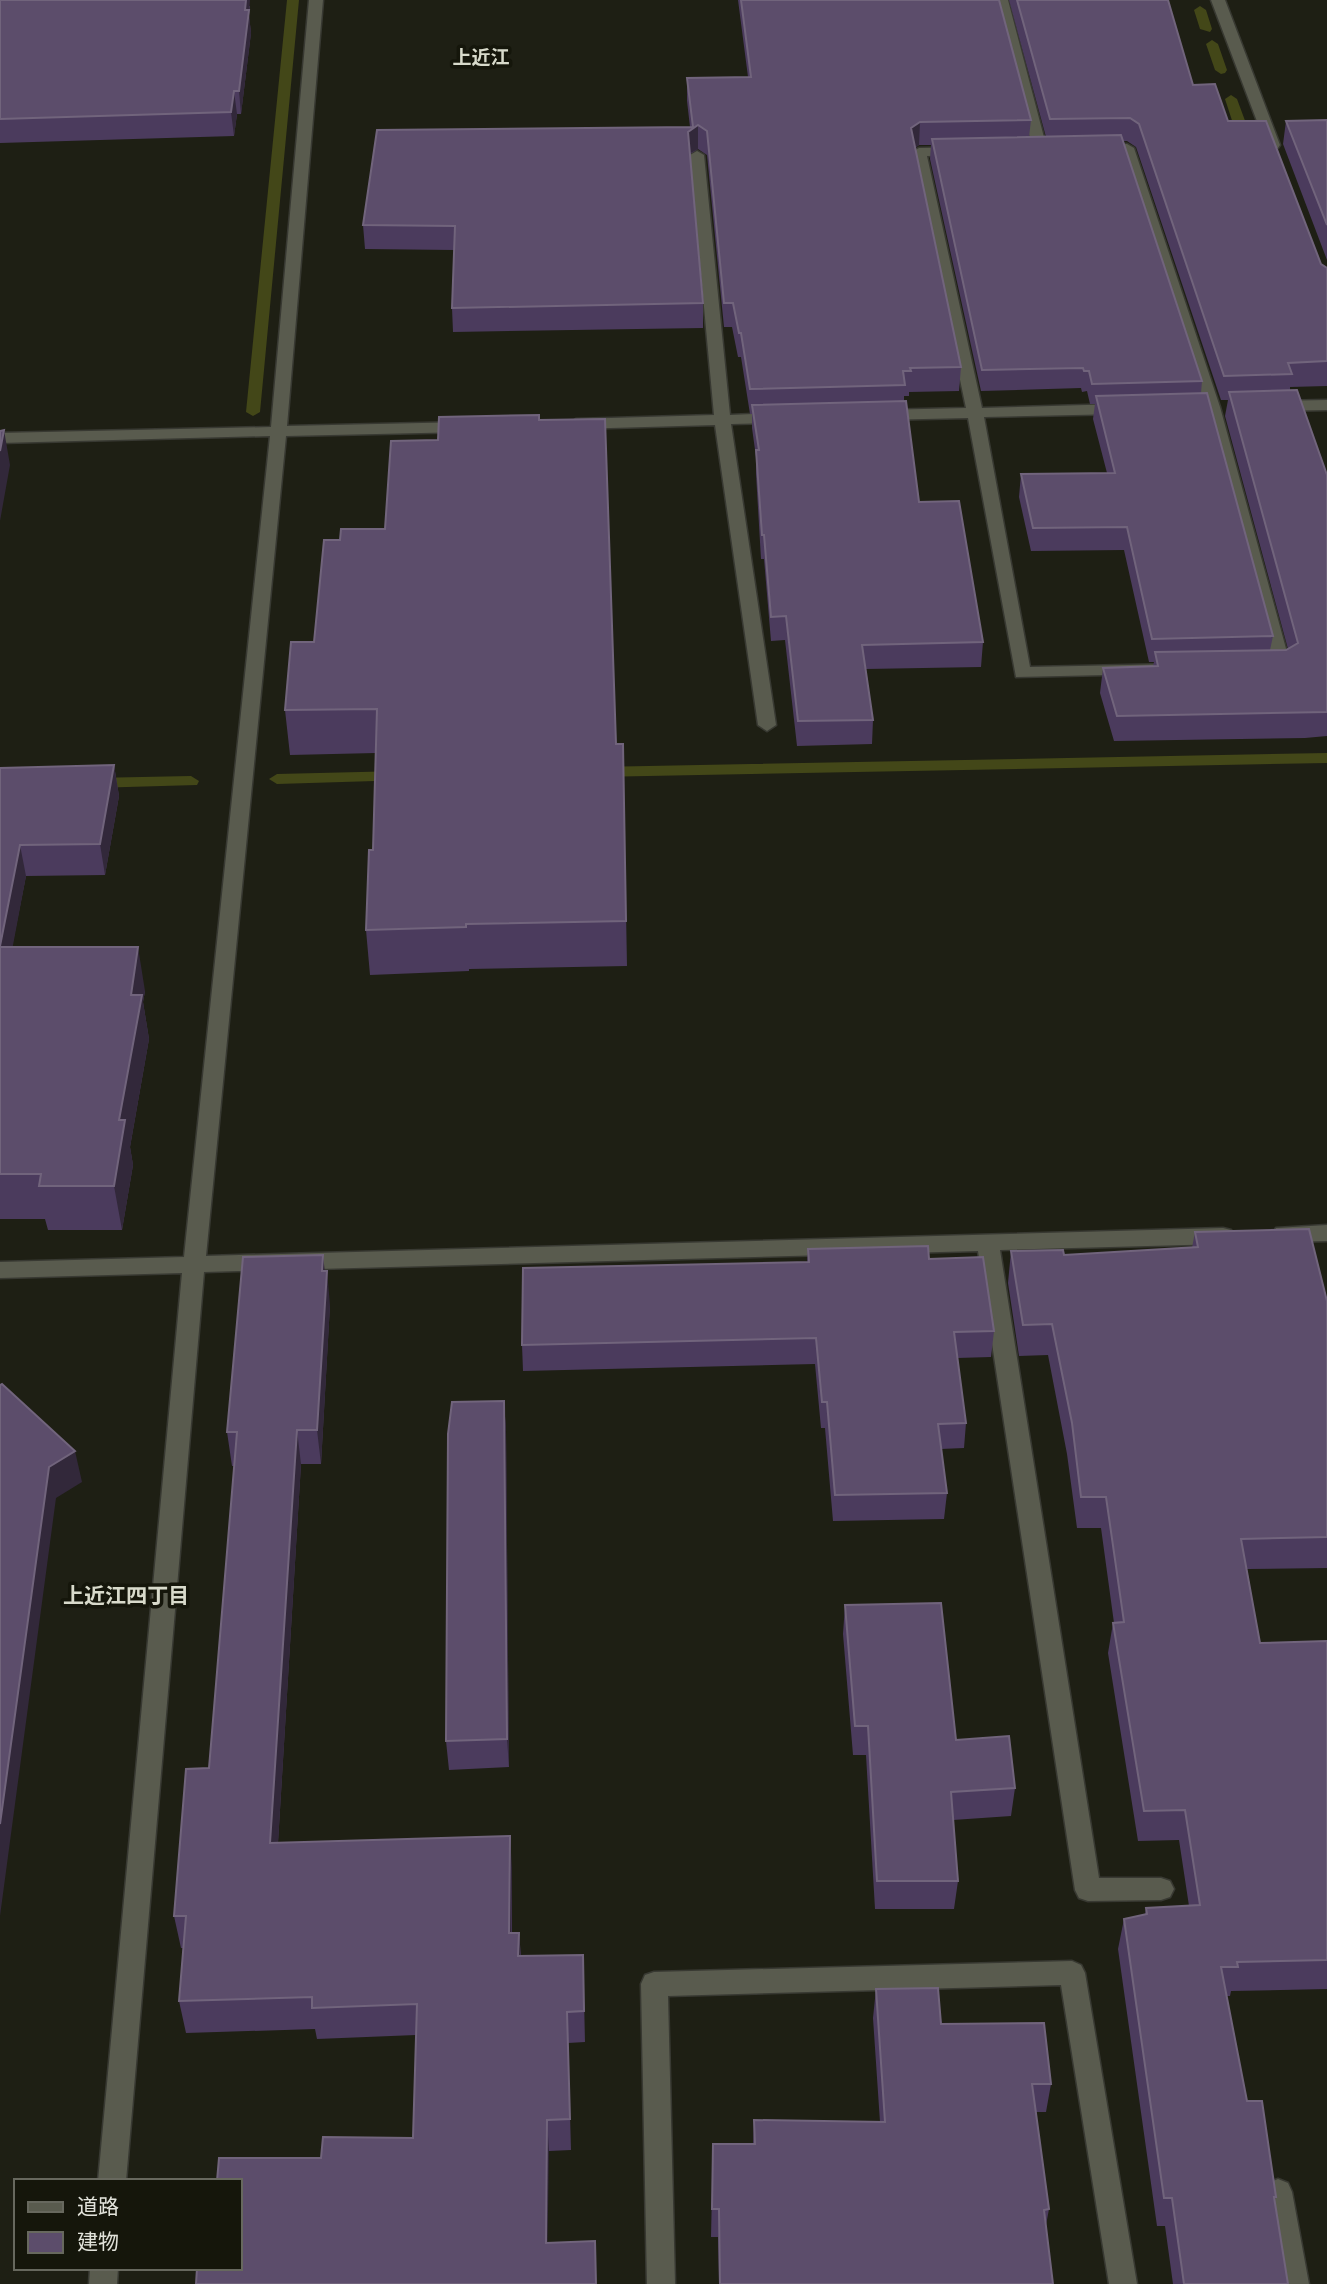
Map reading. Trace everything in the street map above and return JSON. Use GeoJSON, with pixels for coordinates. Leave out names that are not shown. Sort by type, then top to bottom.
{"type":"FeatureCollection","features":[{"type":"Feature","properties":{"kind":"street"},"geometry":{"type":"LineString","coordinates":[[112,2179],[194,1264],[278,434],[316,0]]}},
{"type":"Feature","properties":{"kind":"street"},"geometry":{"type":"LineString","coordinates":[[1001,0],[1040,149]]}},
{"type":"Feature","properties":{"kind":"street"},"geometry":{"type":"LineString","coordinates":[[1218,0],[1277,157]]}},
{"type":"Feature","properties":{"kind":"street"},"geometry":{"type":"LineString","coordinates":[[1127,148],[1211,407],[1282,667],[1022,673],[975,413],[919,152],[1040,149],[1127,148]]}},
{"type":"Feature","properties":{"kind":"street"},"geometry":{"type":"LineString","coordinates":[[697,155],[722,419],[767,725]]}},
{"type":"Feature","properties":{"kind":"street"},"geometry":{"type":"LineString","coordinates":[[1263,406],[1327,405]]}},
{"type":"Feature","properties":{"kind":"street"},"geometry":{"type":"LineString","coordinates":[[869,415],[1142,409]]}},
{"type":"Feature","properties":{"kind":"street"},"geometry":{"type":"LineString","coordinates":[[555,425],[789,418]]}},
{"type":"Feature","properties":{"kind":"street"},"geometry":{"type":"LineString","coordinates":[[0,438],[278,434],[486,427]]}},
{"type":"Feature","properties":{"kind":"street"},"geometry":{"type":"LineString","coordinates":[[0,1270],[1327,1233]]}},
{"type":"Feature","properties":{"kind":"street"},"geometry":{"type":"LineString","coordinates":[[988,1242],[1088,1890],[1161,1889]]}},
{"type":"Feature","properties":{"kind":"street"},"geometry":{"type":"LineString","coordinates":[[661,2284],[653,1984],[1072,1973],[1124,2284]]}},
{"type":"Feature","properties":{"kind":"street"},"geometry":{"type":"LineString","coordinates":[[1278,2192],[1295,2284]]}},
{"type":"Feature","properties":{"kind":"building"},"geometry":{"type":"Polygon","coordinates":[[[0,0],[246,0],[245,10],[249,10],[239,91],[234,91],[231,112],[0,119],[0,0]]]}},
{"type":"Feature","properties":{"kind":"building"},"geometry":{"type":"Polygon","coordinates":[[[741,0],[999,0],[1031,120],[920,122],[911,128],[961,367],[910,368],[911,371],[903,371],[905,385],[750,389],[733,303],[724,303],[707,131],[698,125],[688,132],[703,303],[452,308],[455,226],[363,225],[377,130],[693,127],[687,78],[751,77],[741,0]]]}},
{"type":"Feature","properties":{"kind":"building"},"geometry":{"type":"Polygon","coordinates":[[[1017,0],[1168,0],[1193,85],[1215,84],[1228,121],[1266,121],[1321,264],[1327,268],[1327,361],[1288,363],[1292,374],[1224,376],[1139,124],[1130,118],[1050,119],[1017,0]]]}},
{"type":"Feature","properties":{"kind":"building"},"geometry":{"type":"Polygon","coordinates":[[[1327,120],[1327,225],[1286,121],[1327,120]]]}},
{"type":"Feature","properties":{"kind":"building"},"geometry":{"type":"Polygon","coordinates":[[[1121,135],[1202,381],[1092,384],[1089,371],[1084,371],[1083,368],[982,370],[932,139],[1121,135]]]}},
{"type":"Feature","properties":{"kind":"building"},"geometry":{"type":"Polygon","coordinates":[[[1297,390],[1327,475],[1327,712],[1117,716],[1103,668],[1158,666],[1155,652],[1286,650],[1298,643],[1229,392],[1297,390]]]}},
{"type":"Feature","properties":{"kind":"building"},"geometry":{"type":"Polygon","coordinates":[[[1207,393],[1273,636],[1152,639],[1127,527],[1033,528],[1021,474],[1115,473],[1096,396],[1207,393]]]}},
{"type":"Feature","properties":{"kind":"building"},"geometry":{"type":"Polygon","coordinates":[[[906,401],[919,502],[959,501],[983,642],[862,645],[873,720],[798,721],[786,616],[771,617],[762,535],[756,450],[759,450],[752,405],[906,401]]]}},
{"type":"Feature","properties":{"kind":"building"},"geometry":{"type":"Polygon","coordinates":[[[539,415],[539,420],[605,419],[616,744],[623,744],[626,921],[466,924],[466,927],[366,930],[369,850],[373,850],[377,709],[285,710],[291,642],[314,642],[324,540],[340,540],[341,529],[385,529],[391,441],[438,440],[439,417],[539,415]]]}},
{"type":"Feature","properties":{"kind":"building"},"geometry":{"type":"Polygon","coordinates":[[[4,430],[0,451],[0,431],[4,430]]]}},
{"type":"Feature","properties":{"kind":"building"},"geometry":{"type":"Polygon","coordinates":[[[114,765],[100,844],[20,845],[0,946],[0,768],[114,765]]]}},
{"type":"Feature","properties":{"kind":"building"},"geometry":{"type":"Polygon","coordinates":[[[0,947],[138,947],[131,995],[142,995],[119,1120],[125,1120],[114,1186],[39,1186],[41,1174],[0,1174],[0,947]]]}},
{"type":"Feature","properties":{"kind":"building"},"geometry":{"type":"Polygon","coordinates":[[[1309,1229],[1327,1301],[1327,1537],[1241,1539],[1260,1643],[1327,1641],[1327,1960],[1237,1962],[1238,1967],[1221,1967],[1247,2101],[1262,2101],[1288,2284],[1184,2284],[1172,2198],[1164,2198],[1124,1919],[1147,1914],[1146,1908],[1200,1905],[1185,1810],[1144,1811],[1113,1623],[1124,1622],[1106,1497],[1081,1497],[1072,1423],[1052,1324],[1023,1325],[1011,1251],[1063,1250],[1064,1255],[1198,1247],[1195,1232],[1309,1229]]]}},
{"type":"Feature","properties":{"kind":"building"},"geometry":{"type":"Polygon","coordinates":[[[928,1246],[929,1259],[983,1257],[994,1331],[954,1332],[966,1423],[938,1424],[947,1493],[835,1495],[827,1402],[822,1402],[816,1338],[522,1345],[523,1268],[809,1262],[808,1249],[928,1246]]]}},
{"type":"Feature","properties":{"kind":"building"},"geometry":{"type":"Polygon","coordinates":[[[323,1255],[322,1271],[327,1271],[317,1430],[297,1430],[270,1843],[510,1836],[509,1933],[519,1933],[518,1956],[583,1955],[584,2011],[567,2012],[570,2119],[547,2120],[546,2243],[595,2241],[596,2284],[196,2284],[197,2270],[242,2270],[242,2179],[217,2179],[219,2158],[321,2158],[323,2137],[413,2138],[417,2004],[312,2008],[312,1997],[179,2001],[186,1916],[174,1916],[186,1769],[209,1768],[237,1432],[227,1432],[243,1257],[323,1255]]]}},
{"type":"Feature","properties":{"kind":"building"},"geometry":{"type":"Polygon","coordinates":[[[0,1385],[75,1451],[49,1467],[0,1824],[0,1385]]]}},
{"type":"Feature","properties":{"kind":"building"},"geometry":{"type":"Polygon","coordinates":[[[504,1401],[507,1739],[446,1741],[448,1434],[452,1402],[504,1401]]]}},
{"type":"Feature","properties":{"kind":"building"},"geometry":{"type":"Polygon","coordinates":[[[941,1603],[956,1740],[1009,1736],[1015,1788],[951,1792],[958,1881],[877,1881],[868,1726],[855,1726],[845,1605],[941,1603]]]}},
{"type":"Feature","properties":{"kind":"building"},"geometry":{"type":"Polygon","coordinates":[[[938,1988],[941,2024],[1044,2023],[1051,2084],[1032,2084],[1049,2209],[1044,2210],[1053,2284],[720,2284],[719,2209],[712,2209],[713,2144],[755,2144],[754,2120],[885,2122],[876,1989],[938,1988]]]}},
{"type":"Feature","properties":{"kind":"waterway"},"geometry":{"type":"LineString","coordinates":[[253,412],[293,0]]}},
{"type":"Feature","properties":{"kind":"waterway"},"geometry":{"type":"LineString","coordinates":[[1200,10],[1206,29]]}},
{"type":"Feature","properties":{"kind":"waterway"},"geometry":{"type":"LineString","coordinates":[[1212,44],[1221,70]]}},
{"type":"Feature","properties":{"kind":"waterway"},"geometry":{"type":"LineString","coordinates":[[1231,99],[1247,145]]}},
{"type":"Feature","properties":{"kind":"waterway"},"geometry":{"type":"LineString","coordinates":[[596,772],[1327,758]]}},
{"type":"Feature","properties":{"kind":"waterway"},"geometry":{"type":"LineString","coordinates":[[277,779],[402,776]]}},
{"type":"Feature","properties":{"kind":"waterway"},"geometry":{"type":"LineString","coordinates":[[92,783],[191,781]]}},
{"type":"Feature","properties":{"kind":"district","name":"上近江"},"geometry":{"type":"Point","coordinates":[481,57]}},
{"type":"Feature","properties":{"kind":"district","name":"上近江四丁目"},"geometry":{"type":"Point","coordinates":[126,1596]}}]}
